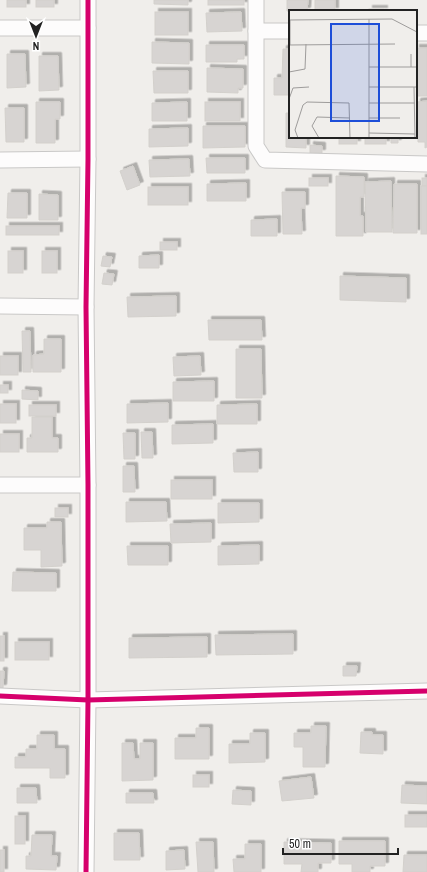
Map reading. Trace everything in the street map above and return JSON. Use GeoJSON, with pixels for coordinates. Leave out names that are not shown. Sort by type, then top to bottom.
{"type":"FeatureCollection","features":[{"type":"Feature","properties":{"kind":"street"},"geometry":{"type":"LineString","coordinates":[[86,872],[88,700],[86,307],[88,0]]}},
{"type":"Feature","properties":{"kind":"street"},"geometry":{"type":"LineString","coordinates":[[256,0],[256,146],[265,160],[427,164]]}},
{"type":"Feature","properties":{"kind":"street"},"geometry":{"type":"LineString","coordinates":[[0,28],[88,28]]}},
{"type":"Feature","properties":{"kind":"street"},"geometry":{"type":"LineString","coordinates":[[256,31],[289,32]]}},
{"type":"Feature","properties":{"kind":"street"},"geometry":{"type":"LineString","coordinates":[[0,160],[88,159]]}},
{"type":"Feature","properties":{"kind":"street"},"geometry":{"type":"LineString","coordinates":[[0,306],[86,307]]}},
{"type":"Feature","properties":{"kind":"street"},"geometry":{"type":"LineString","coordinates":[[0,485],[88,485]]}},
{"type":"Feature","properties":{"kind":"street"},"geometry":{"type":"LineString","coordinates":[[0,696],[88,700],[427,691]]}},
{"type":"Feature","properties":{"kind":"building"},"geometry":{"type":"Polygon","coordinates":[[[7,0],[26,0],[26,7],[7,7],[7,0]]]}},
{"type":"Feature","properties":{"kind":"building"},"geometry":{"type":"Polygon","coordinates":[[[36,0],[54,0],[54,7],[36,7],[36,0]]]}},
{"type":"Feature","properties":{"kind":"building"},"geometry":{"type":"Polygon","coordinates":[[[154,0],[188,0],[188,5],[154,4],[154,0]]]}},
{"type":"Feature","properties":{"kind":"building"},"geometry":{"type":"Polygon","coordinates":[[[208,0],[244,0],[244,5],[208,5],[208,0]]]}},
{"type":"Feature","properties":{"kind":"building"},"geometry":{"type":"Polygon","coordinates":[[[287,0],[308,0],[307,10],[287,11],[287,0]]]}},
{"type":"Feature","properties":{"kind":"building"},"geometry":{"type":"Polygon","coordinates":[[[315,0],[335,0],[335,10],[315,10],[315,0]]]}},
{"type":"Feature","properties":{"kind":"building"},"geometry":{"type":"Polygon","coordinates":[[[369,9],[384,9],[384,10],[369,9]]]}},
{"type":"Feature","properties":{"kind":"building"},"geometry":{"type":"Polygon","coordinates":[[[155,12],[188,12],[188,35],[155,35],[155,12]]]}},
{"type":"Feature","properties":{"kind":"building"},"geometry":{"type":"Polygon","coordinates":[[[241,12],[242,31],[207,32],[206,13],[241,12]]]}},
{"type":"Feature","properties":{"kind":"building"},"geometry":{"type":"Polygon","coordinates":[[[152,42],[189,43],[189,64],[152,63],[152,42]]]}},
{"type":"Feature","properties":{"kind":"building"},"geometry":{"type":"Polygon","coordinates":[[[206,45],[244,45],[244,59],[237,59],[237,62],[206,62],[206,45]]]}},
{"type":"Feature","properties":{"kind":"building"},"geometry":{"type":"Polygon","coordinates":[[[417,48],[427,48],[427,96],[417,96],[417,48]]]}},
{"type":"Feature","properties":{"kind":"building"},"geometry":{"type":"Polygon","coordinates":[[[283,49],[289,49],[289,95],[274,95],[274,78],[282,78],[283,49]]]}},
{"type":"Feature","properties":{"kind":"building"},"geometry":{"type":"Polygon","coordinates":[[[7,54],[25,54],[26,87],[7,88],[7,54]]]}},
{"type":"Feature","properties":{"kind":"building"},"geometry":{"type":"Polygon","coordinates":[[[39,56],[58,56],[59,90],[39,91],[39,56]]]}},
{"type":"Feature","properties":{"kind":"building"},"geometry":{"type":"Polygon","coordinates":[[[207,68],[243,69],[243,88],[238,88],[238,93],[207,92],[207,68]]]}},
{"type":"Feature","properties":{"kind":"building"},"geometry":{"type":"Polygon","coordinates":[[[153,71],[188,71],[188,93],[154,93],[153,71]]]}},
{"type":"Feature","properties":{"kind":"building"},"geometry":{"type":"Polygon","coordinates":[[[427,101],[427,147],[425,148],[425,142],[418,142],[417,102],[427,101]]]}},
{"type":"Feature","properties":{"kind":"building"},"geometry":{"type":"Polygon","coordinates":[[[36,102],[60,102],[60,119],[55,119],[55,143],[36,143],[36,102]]]}},
{"type":"Feature","properties":{"kind":"building"},"geometry":{"type":"Polygon","coordinates":[[[187,102],[187,121],[152,121],[152,103],[187,102]]]}},
{"type":"Feature","properties":{"kind":"building"},"geometry":{"type":"Polygon","coordinates":[[[205,102],[240,102],[240,121],[205,121],[205,102]]]}},
{"type":"Feature","properties":{"kind":"building"},"geometry":{"type":"Polygon","coordinates":[[[5,108],[24,108],[24,142],[6,142],[5,108]]]}},
{"type":"Feature","properties":{"kind":"building"},"geometry":{"type":"Polygon","coordinates":[[[286,113],[289,113],[289,138],[306,138],[306,148],[286,147],[286,113]]]}},
{"type":"Feature","properties":{"kind":"building"},"geometry":{"type":"Polygon","coordinates":[[[203,126],[245,126],[245,147],[203,148],[203,126]]]}},
{"type":"Feature","properties":{"kind":"building"},"geometry":{"type":"Polygon","coordinates":[[[188,128],[188,146],[149,147],[149,129],[188,128]]]}},
{"type":"Feature","properties":{"kind":"building"},"geometry":{"type":"Polygon","coordinates":[[[339,138],[357,138],[357,144],[339,144],[339,138]]]}},
{"type":"Feature","properties":{"kind":"building"},"geometry":{"type":"Polygon","coordinates":[[[365,138],[386,138],[386,144],[365,144],[365,138]]]}},
{"type":"Feature","properties":{"kind":"building"},"geometry":{"type":"Polygon","coordinates":[[[391,138],[398,138],[398,143],[391,143],[391,138]]]}},
{"type":"Feature","properties":{"kind":"building"},"geometry":{"type":"Polygon","coordinates":[[[310,145],[322,146],[322,153],[310,153],[310,145]]]}},
{"type":"Feature","properties":{"kind":"building"},"geometry":{"type":"Polygon","coordinates":[[[206,158],[245,158],[245,173],[207,173],[206,158]]]}},
{"type":"Feature","properties":{"kind":"building"},"geometry":{"type":"Polygon","coordinates":[[[189,159],[190,176],[150,177],[149,160],[189,159]]]}},
{"type":"Feature","properties":{"kind":"building"},"geometry":{"type":"Polygon","coordinates":[[[133,166],[140,185],[127,190],[120,171],[133,166]]]}},
{"type":"Feature","properties":{"kind":"building"},"geometry":{"type":"Polygon","coordinates":[[[336,176],[364,177],[364,197],[360,197],[360,216],[363,216],[363,236],[336,236],[336,176]]]}},
{"type":"Feature","properties":{"kind":"building"},"geometry":{"type":"Polygon","coordinates":[[[309,178],[328,178],[328,186],[309,186],[309,178]]]}},
{"type":"Feature","properties":{"kind":"building"},"geometry":{"type":"Polygon","coordinates":[[[422,178],[427,178],[427,186],[422,186],[422,178]]]}},
{"type":"Feature","properties":{"kind":"building"},"geometry":{"type":"Polygon","coordinates":[[[391,181],[392,232],[366,232],[365,182],[391,181]]]}},
{"type":"Feature","properties":{"kind":"building"},"geometry":{"type":"Polygon","coordinates":[[[246,183],[246,201],[207,201],[207,184],[246,183]]]}},
{"type":"Feature","properties":{"kind":"building"},"geometry":{"type":"Polygon","coordinates":[[[394,184],[417,184],[417,233],[393,233],[394,184]]]}},
{"type":"Feature","properties":{"kind":"building"},"geometry":{"type":"Polygon","coordinates":[[[421,186],[427,186],[427,234],[421,234],[421,186]]]}},
{"type":"Feature","properties":{"kind":"building"},"geometry":{"type":"Polygon","coordinates":[[[148,187],[188,187],[188,205],[148,205],[148,187]]]}},
{"type":"Feature","properties":{"kind":"building"},"geometry":{"type":"Polygon","coordinates":[[[282,192],[305,192],[305,208],[301,208],[302,234],[283,234],[282,192]]]}},
{"type":"Feature","properties":{"kind":"building"},"geometry":{"type":"Polygon","coordinates":[[[8,193],[27,193],[27,218],[7,218],[8,193]]]}},
{"type":"Feature","properties":{"kind":"building"},"geometry":{"type":"Polygon","coordinates":[[[39,194],[58,195],[58,220],[39,220],[39,194]]]}},
{"type":"Feature","properties":{"kind":"building"},"geometry":{"type":"Polygon","coordinates":[[[277,219],[277,236],[251,236],[251,220],[277,219]]]}},
{"type":"Feature","properties":{"kind":"building"},"geometry":{"type":"Polygon","coordinates":[[[6,226],[59,226],[59,235],[6,235],[6,226]]]}},
{"type":"Feature","properties":{"kind":"building"},"geometry":{"type":"Polygon","coordinates":[[[160,242],[177,242],[177,250],[160,250],[160,242]]]}},
{"type":"Feature","properties":{"kind":"building"},"geometry":{"type":"Polygon","coordinates":[[[8,251],[23,251],[23,273],[8,273],[8,251]]]}},
{"type":"Feature","properties":{"kind":"building"},"geometry":{"type":"Polygon","coordinates":[[[42,251],[57,251],[57,273],[42,273],[42,251]]]}},
{"type":"Feature","properties":{"kind":"building"},"geometry":{"type":"Polygon","coordinates":[[[159,255],[159,268],[139,268],[139,256],[159,255]]]}},
{"type":"Feature","properties":{"kind":"building"},"geometry":{"type":"Polygon","coordinates":[[[103,256],[112,257],[110,267],[101,266],[103,256]]]}},
{"type":"Feature","properties":{"kind":"building"},"geometry":{"type":"Polygon","coordinates":[[[104,273],[114,274],[112,285],[102,284],[104,273]]]}},
{"type":"Feature","properties":{"kind":"building"},"geometry":{"type":"Polygon","coordinates":[[[340,276],[406,278],[406,302],[340,300],[340,276]]]}},
{"type":"Feature","properties":{"kind":"building"},"geometry":{"type":"Polygon","coordinates":[[[176,296],[176,316],[128,317],[127,297],[176,296]]]}},
{"type":"Feature","properties":{"kind":"building"},"geometry":{"type":"Polygon","coordinates":[[[208,320],[261,320],[262,340],[209,340],[208,320]]]}},
{"type":"Feature","properties":{"kind":"building"},"geometry":{"type":"Polygon","coordinates":[[[22,331],[30,331],[31,372],[23,372],[22,331]]]}},
{"type":"Feature","properties":{"kind":"building"},"geometry":{"type":"Polygon","coordinates":[[[44,339],[61,339],[61,372],[33,372],[33,355],[44,354],[44,339]]]}},
{"type":"Feature","properties":{"kind":"building"},"geometry":{"type":"Polygon","coordinates":[[[236,349],[261,349],[262,398],[236,398],[236,349]]]}},
{"type":"Feature","properties":{"kind":"building"},"geometry":{"type":"Polygon","coordinates":[[[0,356],[18,356],[18,375],[0,375],[0,356]]]}},
{"type":"Feature","properties":{"kind":"building"},"geometry":{"type":"Polygon","coordinates":[[[200,356],[201,375],[174,376],[173,357],[200,356]]]}},
{"type":"Feature","properties":{"kind":"building"},"geometry":{"type":"Polygon","coordinates":[[[214,381],[214,401],[173,401],[173,382],[214,381]]]}},
{"type":"Feature","properties":{"kind":"building"},"geometry":{"type":"Polygon","coordinates":[[[0,385],[8,385],[8,393],[0,393],[0,385]]]}},
{"type":"Feature","properties":{"kind":"building"},"geometry":{"type":"Polygon","coordinates":[[[22,390],[38,391],[38,400],[22,399],[22,390]]]}},
{"type":"Feature","properties":{"kind":"building"},"geometry":{"type":"Polygon","coordinates":[[[168,403],[168,422],[127,423],[127,404],[168,403]]]}},
{"type":"Feature","properties":{"kind":"building"},"geometry":{"type":"Polygon","coordinates":[[[0,404],[16,404],[16,423],[0,423],[0,404]]]}},
{"type":"Feature","properties":{"kind":"building"},"geometry":{"type":"Polygon","coordinates":[[[257,404],[257,424],[217,424],[217,405],[257,404]]]}},
{"type":"Feature","properties":{"kind":"building"},"geometry":{"type":"Polygon","coordinates":[[[29,405],[56,405],[56,416],[29,416],[29,405]]]}},
{"type":"Feature","properties":{"kind":"building"},"geometry":{"type":"Polygon","coordinates":[[[32,417],[52,417],[52,438],[58,438],[58,452],[27,452],[27,438],[32,438],[32,417]]]}},
{"type":"Feature","properties":{"kind":"building"},"geometry":{"type":"Polygon","coordinates":[[[213,424],[213,443],[172,444],[172,425],[213,424]]]}},
{"type":"Feature","properties":{"kind":"building"},"geometry":{"type":"Polygon","coordinates":[[[141,432],[152,432],[153,458],[142,458],[141,432]]]}},
{"type":"Feature","properties":{"kind":"building"},"geometry":{"type":"Polygon","coordinates":[[[123,433],[135,433],[135,459],[124,459],[123,433]]]}},
{"type":"Feature","properties":{"kind":"building"},"geometry":{"type":"Polygon","coordinates":[[[0,434],[19,434],[19,452],[0,452],[0,434]]]}},
{"type":"Feature","properties":{"kind":"building"},"geometry":{"type":"Polygon","coordinates":[[[258,452],[258,472],[234,472],[233,453],[258,452]]]}},
{"type":"Feature","properties":{"kind":"building"},"geometry":{"type":"Polygon","coordinates":[[[123,466],[134,466],[135,492],[123,492],[123,466]]]}},
{"type":"Feature","properties":{"kind":"building"},"geometry":{"type":"Polygon","coordinates":[[[171,480],[212,480],[212,499],[171,499],[171,480]]]}},
{"type":"Feature","properties":{"kind":"building"},"geometry":{"type":"Polygon","coordinates":[[[126,502],[166,502],[167,521],[126,522],[126,502]]]}},
{"type":"Feature","properties":{"kind":"building"},"geometry":{"type":"Polygon","coordinates":[[[218,503],[259,503],[259,522],[218,523],[218,503]]]}},
{"type":"Feature","properties":{"kind":"building"},"geometry":{"type":"Polygon","coordinates":[[[55,508],[68,508],[68,517],[55,517],[55,508]]]}},
{"type":"Feature","properties":{"kind":"building"},"geometry":{"type":"Polygon","coordinates":[[[47,522],[61,522],[62,566],[41,567],[41,550],[24,550],[24,528],[47,528],[47,522]]]}},
{"type":"Feature","properties":{"kind":"building"},"geometry":{"type":"Polygon","coordinates":[[[211,523],[211,542],[171,543],[170,524],[211,523]]]}},
{"type":"Feature","properties":{"kind":"building"},"geometry":{"type":"Polygon","coordinates":[[[259,545],[259,564],[218,565],[218,546],[259,545]]]}},
{"type":"Feature","properties":{"kind":"building"},"geometry":{"type":"Polygon","coordinates":[[[127,546],[168,546],[168,565],[128,565],[127,546]]]}},
{"type":"Feature","properties":{"kind":"building"},"geometry":{"type":"Polygon","coordinates":[[[13,572],[56,573],[56,591],[12,591],[13,572]]]}},
{"type":"Feature","properties":{"kind":"building"},"geometry":{"type":"Polygon","coordinates":[[[293,634],[293,654],[216,655],[215,635],[293,634]]]}},
{"type":"Feature","properties":{"kind":"building"},"geometry":{"type":"Polygon","coordinates":[[[0,636],[4,636],[4,661],[0,661],[0,636]]]}},
{"type":"Feature","properties":{"kind":"building"},"geometry":{"type":"Polygon","coordinates":[[[207,637],[207,657],[129,658],[129,638],[207,637]]]}},
{"type":"Feature","properties":{"kind":"building"},"geometry":{"type":"Polygon","coordinates":[[[15,642],[49,642],[49,660],[15,660],[15,642]]]}},
{"type":"Feature","properties":{"kind":"building"},"geometry":{"type":"Polygon","coordinates":[[[343,666],[357,666],[356,676],[343,676],[343,666]]]}},
{"type":"Feature","properties":{"kind":"building"},"geometry":{"type":"Polygon","coordinates":[[[0,671],[4,671],[3,688],[0,688],[0,671]]]}},
{"type":"Feature","properties":{"kind":"building"},"geometry":{"type":"Polygon","coordinates":[[[311,726],[326,726],[325,767],[303,767],[303,747],[294,747],[294,733],[311,733],[311,726]]]}},
{"type":"Feature","properties":{"kind":"building"},"geometry":{"type":"Polygon","coordinates":[[[196,728],[209,728],[209,759],[175,759],[175,738],[196,738],[196,728]]]}},
{"type":"Feature","properties":{"kind":"building"},"geometry":{"type":"Polygon","coordinates":[[[361,732],[372,732],[372,735],[383,735],[383,754],[360,753],[361,732]]]}},
{"type":"Feature","properties":{"kind":"building"},"geometry":{"type":"Polygon","coordinates":[[[250,733],[265,733],[265,762],[229,763],[229,744],[250,744],[250,733]]]}},
{"type":"Feature","properties":{"kind":"building"},"geometry":{"type":"Polygon","coordinates":[[[37,735],[54,735],[54,749],[65,749],[65,778],[50,778],[50,768],[15,768],[15,757],[26,757],[26,749],[37,749],[37,735]]]}},
{"type":"Feature","properties":{"kind":"building"},"geometry":{"type":"Polygon","coordinates":[[[122,743],[133,743],[134,759],[140,759],[140,743],[153,743],[153,780],[122,781],[122,743]]]}},
{"type":"Feature","properties":{"kind":"building"},"geometry":{"type":"Polygon","coordinates":[[[193,775],[209,775],[209,787],[193,787],[193,775]]]}},
{"type":"Feature","properties":{"kind":"building"},"geometry":{"type":"Polygon","coordinates":[[[311,777],[314,798],[282,801],[279,781],[311,777]]]}},
{"type":"Feature","properties":{"kind":"building"},"geometry":{"type":"Polygon","coordinates":[[[402,785],[427,786],[427,804],[401,803],[402,785]]]}},
{"type":"Feature","properties":{"kind":"building"},"geometry":{"type":"Polygon","coordinates":[[[17,788],[36,788],[37,803],[17,803],[17,788]]]}},
{"type":"Feature","properties":{"kind":"building"},"geometry":{"type":"Polygon","coordinates":[[[233,790],[251,791],[251,805],[232,804],[233,790]]]}},
{"type":"Feature","properties":{"kind":"building"},"geometry":{"type":"Polygon","coordinates":[[[126,793],[153,793],[154,803],[126,803],[126,793]]]}},
{"type":"Feature","properties":{"kind":"building"},"geometry":{"type":"Polygon","coordinates":[[[405,815],[427,815],[427,827],[405,827],[405,815]]]}},
{"type":"Feature","properties":{"kind":"building"},"geometry":{"type":"Polygon","coordinates":[[[15,816],[25,816],[25,844],[15,844],[15,816]]]}},
{"type":"Feature","properties":{"kind":"building"},"geometry":{"type":"Polygon","coordinates":[[[114,833],[139,833],[140,860],[114,860],[114,833]]]}},
{"type":"Feature","properties":{"kind":"building"},"geometry":{"type":"Polygon","coordinates":[[[32,835],[52,835],[51,856],[57,856],[56,870],[26,869],[26,856],[31,856],[32,835]]]}},
{"type":"Feature","properties":{"kind":"building"},"geometry":{"type":"Polygon","coordinates":[[[339,841],[385,841],[385,866],[370,866],[370,872],[352,872],[352,864],[339,864],[339,841]]]}},
{"type":"Feature","properties":{"kind":"building"},"geometry":{"type":"Polygon","coordinates":[[[196,842],[213,842],[214,872],[198,872],[196,842]]]}},
{"type":"Feature","properties":{"kind":"building"},"geometry":{"type":"Polygon","coordinates":[[[284,842],[331,843],[331,863],[318,863],[318,872],[301,872],[302,864],[284,864],[284,842]]]}},
{"type":"Feature","properties":{"kind":"building"},"geometry":{"type":"Polygon","coordinates":[[[245,844],[261,844],[261,872],[234,872],[233,859],[245,859],[245,844]]]}},
{"type":"Feature","properties":{"kind":"building"},"geometry":{"type":"Polygon","coordinates":[[[0,850],[4,850],[4,872],[0,872],[0,850]]]}},
{"type":"Feature","properties":{"kind":"building"},"geometry":{"type":"Polygon","coordinates":[[[184,850],[185,869],[166,870],[166,851],[184,850]]]}},
{"type":"Feature","properties":{"kind":"building"},"geometry":{"type":"Polygon","coordinates":[[[404,855],[427,855],[427,872],[403,872],[404,855]]]}},
{"type":"Feature","properties":{"kind":"cycle path"},"geometry":{"type":"LineString","coordinates":[[86,872],[88,700],[86,307],[88,0]]}},
{"type":"Feature","properties":{"kind":"cycle path"},"geometry":{"type":"LineString","coordinates":[[0,696],[88,700],[427,691]]}}]}
